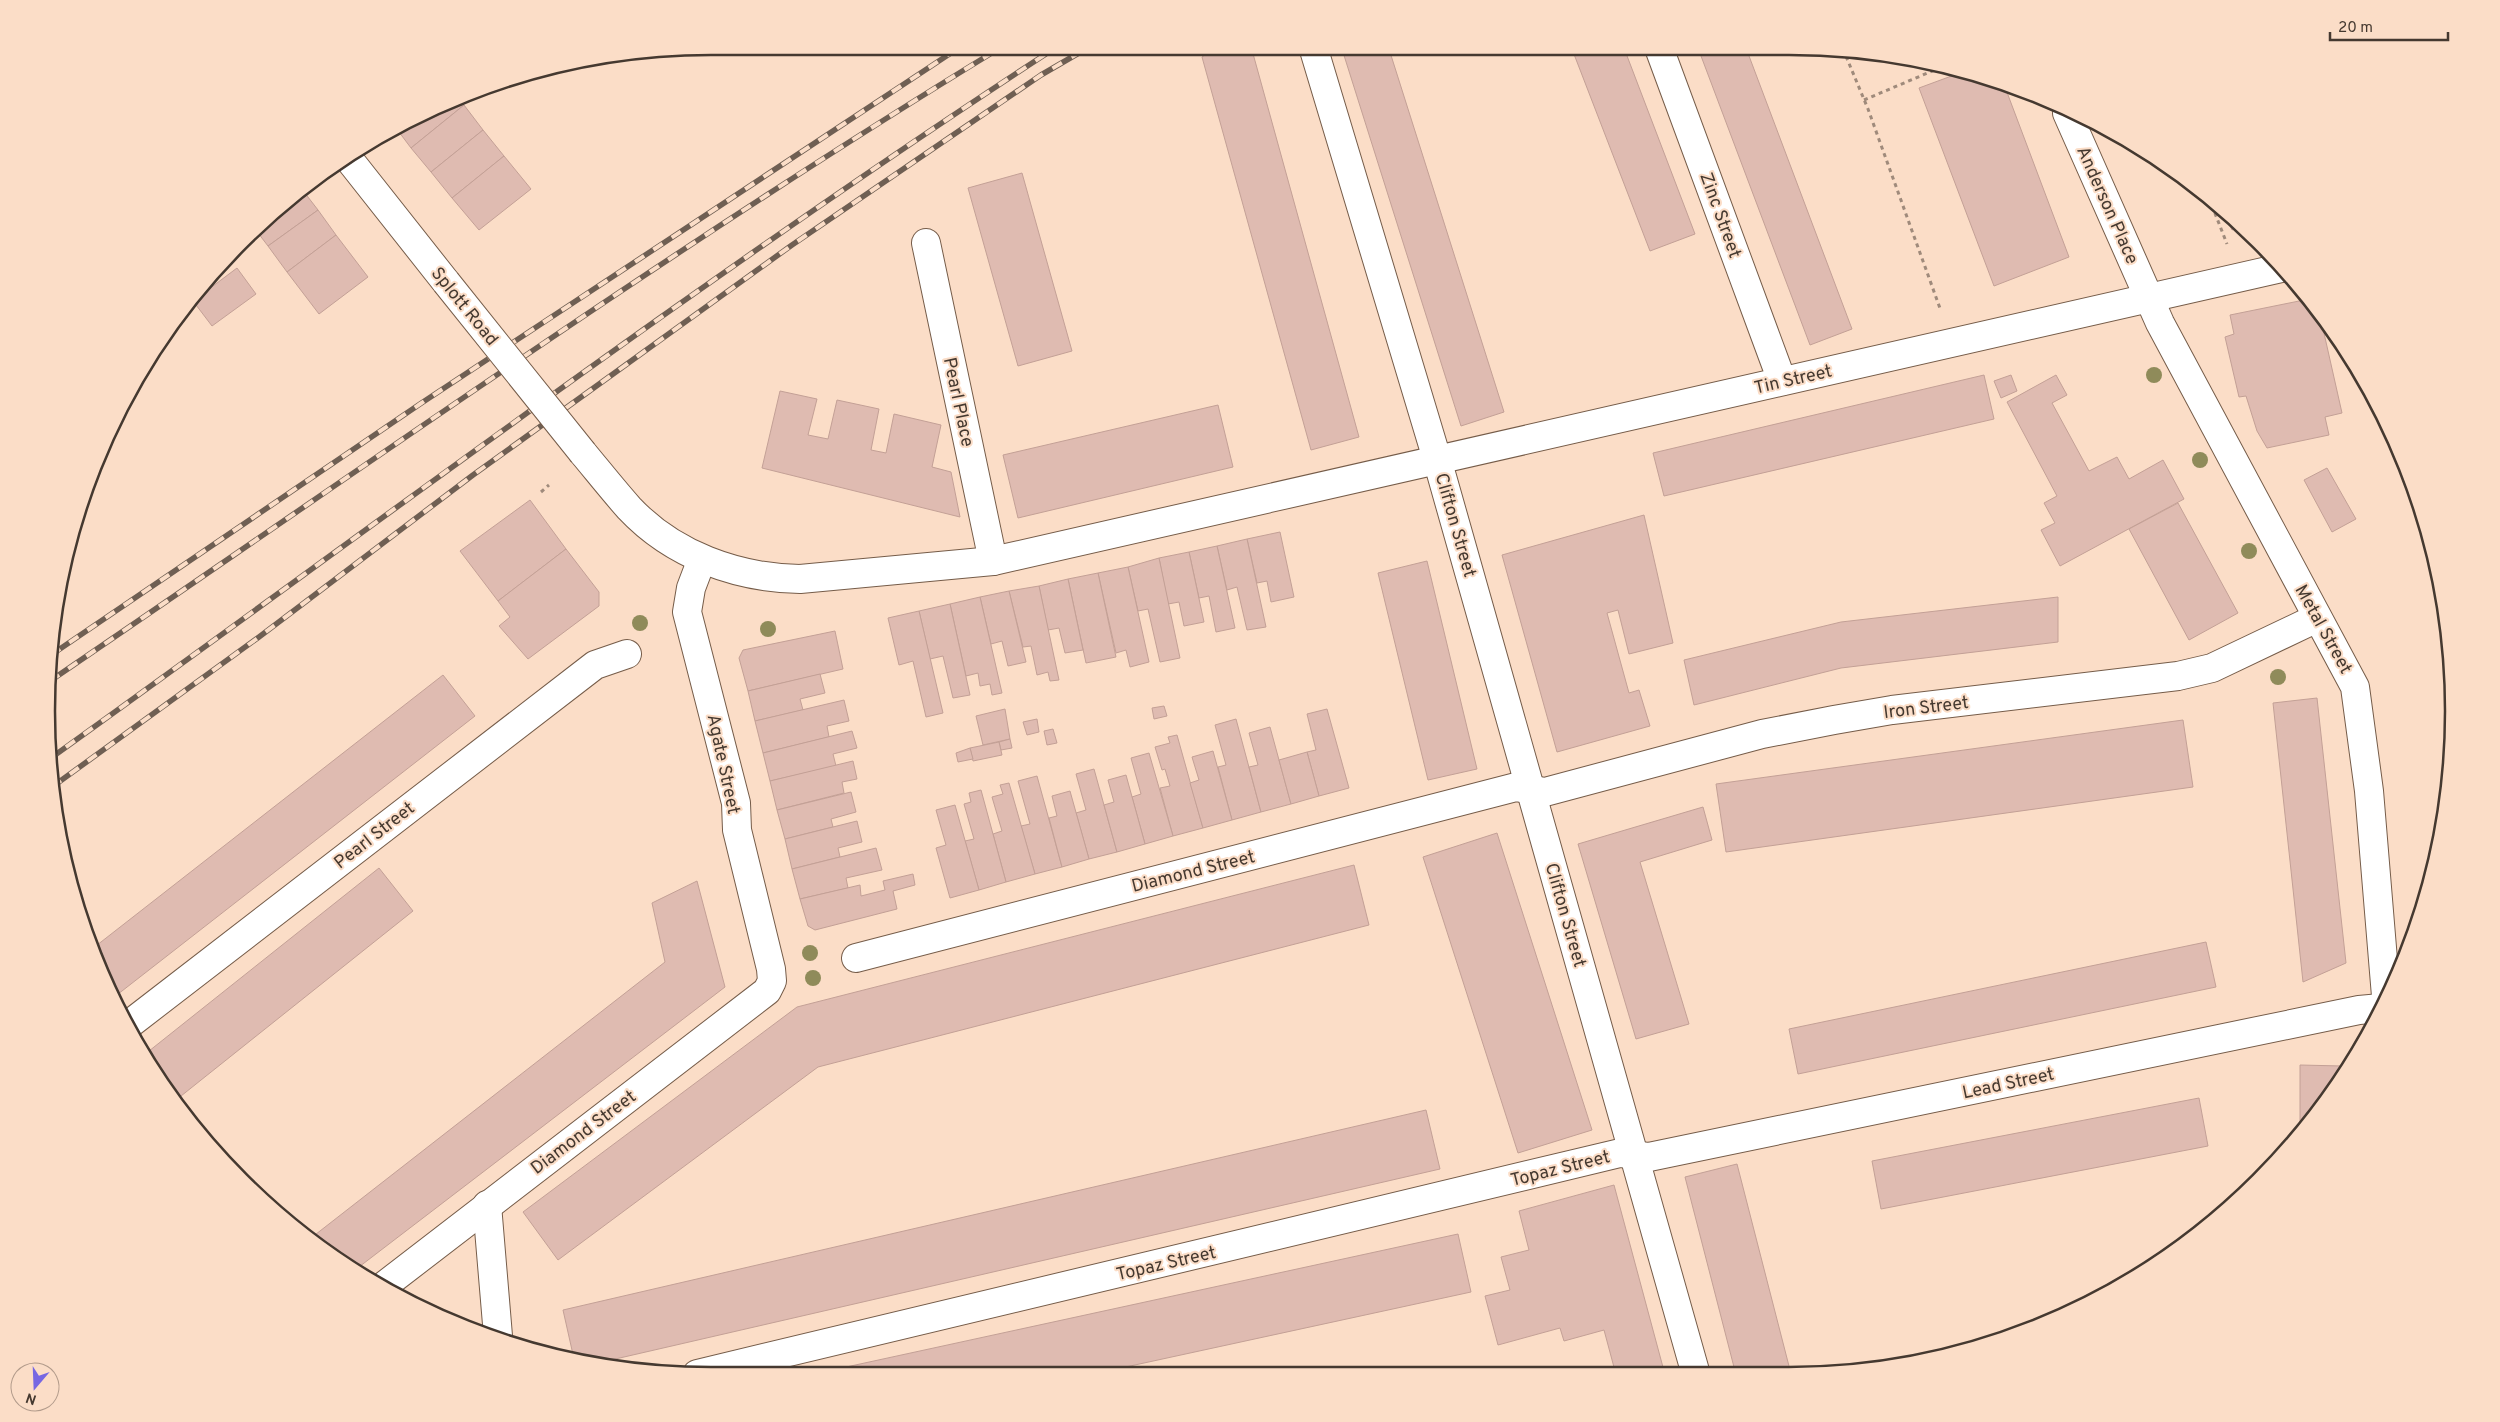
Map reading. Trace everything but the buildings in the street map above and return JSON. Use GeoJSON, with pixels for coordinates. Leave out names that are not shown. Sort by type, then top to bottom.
{"type":"FeatureCollection","features":[{"type":"Feature","properties":{"kind":"street","name":"Clifton Street"},"geometry":{"type":"LineString","coordinates":[[1316,55],[1437,459],[1694,1367]]}},
{"type":"Feature","properties":{"kind":"street","name":"Zinc Street"},"geometry":{"type":"LineString","coordinates":[[1662,55],[1782,381]]}},
{"type":"Feature","properties":{"kind":"street","name":"Anderson Place"},"geometry":{"type":"LineString","coordinates":[[2069,119],[2148,298]]}},
{"type":"Feature","properties":{"kind":"street","name":"Splott Road"},"geometry":{"type":"LineString","coordinates":[[352,163],[582,453],[630,509],[673,544],[702,559],[761,576],[800,579],[993,561]]}},
{"type":"Feature","properties":{"kind":"street","name":"Pearl Place"},"geometry":{"type":"LineString","coordinates":[[926,243],[993,561]]}},
{"type":"Feature","properties":{"kind":"street","name":"Tin Street"},"geometry":{"type":"LineString","coordinates":[[993,561],[1234,508],[1437,459],[1637,416],[1782,381],[2274,270]]}},
{"type":"Feature","properties":{"kind":"street","name":"Metal Street"},"geometry":{"type":"LineString","coordinates":[[2148,298],[2317,618],[2352,678],[2359,702],[2385,984]]}},
{"type":"Feature","properties":{"kind":"street","name":"Agate Street"},"geometry":{"type":"LineString","coordinates":[[702,559],[690,593],[688,612],[736,803],[737,830],[771,969]]}},
{"type":"Feature","properties":{"kind":"street","name":"Iron Street"},"geometry":{"type":"LineString","coordinates":[[1530,789],[1546,792],[1762,734],[1892,710],[2196,672],[2229,661],[2317,618]]}},
{"type":"Feature","properties":{"kind":"street","name":"Pearl Street"},"geometry":{"type":"LineString","coordinates":[[134,1021],[595,665],[627,654]]}},
{"type":"Feature","properties":{"kind":"street","name":"Diamond Street"},"geometry":{"type":"LineString","coordinates":[[856,958],[1516,787],[1530,789]]}},
{"type":"Feature","properties":{"kind":"street","name":"Diamond Street"},"geometry":{"type":"LineString","coordinates":[[389,1282],[767,991],[772,980],[771,969]]}},
{"type":"Feature","properties":{"kind":"street","name":"Lead Street"},"geometry":{"type":"LineString","coordinates":[[1635,1155],[1649,1157],[2359,1010],[2373,1009]]}},
{"type":"Feature","properties":{"kind":"street","name":"Topaz Street"},"geometry":{"type":"LineString","coordinates":[[727,1367],[1620,1153],[1635,1155]]}},
{"type":"Feature","properties":{"kind":"street"},"geometry":{"type":"LineString","coordinates":[[487,1205],[498,1331]]}},
{"type":"Feature","properties":{"kind":"path"},"geometry":{"type":"LineString","coordinates":[[1846,58],[1864,100],[1942,314]]}},
{"type":"Feature","properties":{"kind":"path"},"geometry":{"type":"LineString","coordinates":[[1864,100],[1932,71]]}},
{"type":"Feature","properties":{"kind":"path"},"geometry":{"type":"LineString","coordinates":[[2215,212],[2241,277]]}},
{"type":"Feature","properties":{"kind":"path"},"geometry":{"type":"LineString","coordinates":[[541,492],[550,485]]}},
{"type":"Feature","properties":{"kind":"railway"},"geometry":{"type":"LineString","coordinates":[[58,650],[420,404],[948,55]]}},
{"type":"Feature","properties":{"kind":"railway"},"geometry":{"type":"LineString","coordinates":[[56,677],[637,281],[874,126],[989,55]]}},
{"type":"Feature","properties":{"kind":"railway"},"geometry":{"type":"LineString","coordinates":[[56,754],[671,310],[924,135],[1044,55]]}},
{"type":"Feature","properties":{"kind":"railway"},"geometry":{"type":"LineString","coordinates":[[59,782],[259,637],[473,475],[792,245],[1041,75],[1075,55]]}}]}
